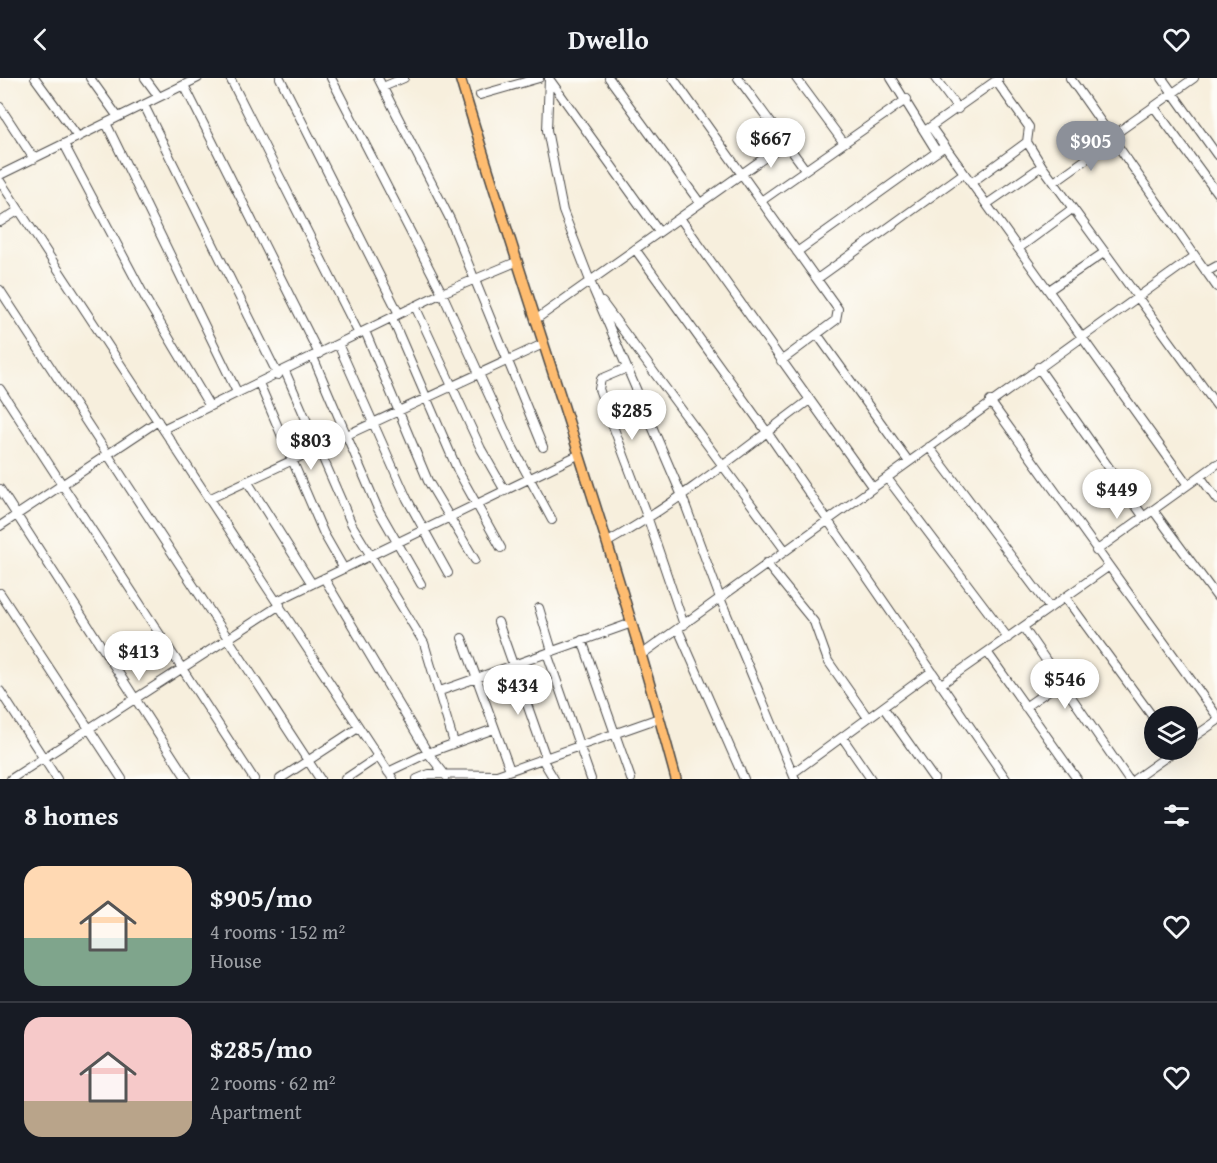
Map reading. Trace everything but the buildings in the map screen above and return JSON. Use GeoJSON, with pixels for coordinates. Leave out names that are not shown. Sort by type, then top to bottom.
{"type":"FeatureCollection","features":[{"type":"Feature","properties":{"kind":"main road"},"geometry":{"type":"LineString","coordinates":[[460,78],[516,262],[608,543],[676,779]]}},
{"type":"Feature","properties":{"kind":"street"},"geometry":{"type":"LineString","coordinates":[[35,78],[78,137]]}},
{"type":"Feature","properties":{"kind":"street"},"geometry":{"type":"LineString","coordinates":[[90,78],[118,117]]}},
{"type":"Feature","properties":{"kind":"street"},"geometry":{"type":"LineString","coordinates":[[145,78],[159,97]]}},
{"type":"Feature","properties":{"kind":"street"},"geometry":{"type":"LineString","coordinates":[[0,175],[198,78]]}},
{"type":"Feature","properties":{"kind":"street"},"geometry":{"type":"LineString","coordinates":[[230,78],[400,410],[428,481],[475,560]]}},
{"type":"Feature","properties":{"kind":"street"},"geometry":{"type":"LineString","coordinates":[[280,78],[395,316],[458,471],[501,548]]}},
{"type":"Feature","properties":{"kind":"street"},"geometry":{"type":"LineString","coordinates":[[331,78],[442,293],[529,479],[552,520]]}},
{"type":"Feature","properties":{"kind":"street"},"geometry":{"type":"LineString","coordinates":[[378,78],[450,219],[543,447]]}},
{"type":"Feature","properties":{"kind":"street"},"geometry":{"type":"LineString","coordinates":[[383,87],[404,78]]}},
{"type":"Feature","properties":{"kind":"street"},"geometry":{"type":"LineString","coordinates":[[480,95],[539,78]]}},
{"type":"Feature","properties":{"kind":"street"},"geometry":{"type":"LineString","coordinates":[[609,78],[700,203]]}},
{"type":"Feature","properties":{"kind":"street"},"geometry":{"type":"LineString","coordinates":[[673,78],[838,309],[839,315],[781,361]]}},
{"type":"Feature","properties":{"kind":"street"},"geometry":{"type":"LineString","coordinates":[[738,78],[784,144],[805,169]]}},
{"type":"Feature","properties":{"kind":"street"},"geometry":{"type":"LineString","coordinates":[[796,78],[844,143]]}},
{"type":"Feature","properties":{"kind":"street"},"geometry":{"type":"LineString","coordinates":[[891,78],[964,172],[1188,485]]}},
{"type":"Feature","properties":{"kind":"street"},"geometry":{"type":"LineString","coordinates":[[935,78],[957,109]]}},
{"type":"Feature","properties":{"kind":"street"},"geometry":{"type":"LineString","coordinates":[[984,78],[995,81],[1029,127],[1028,142],[1042,166],[1217,406]]}},
{"type":"Feature","properties":{"kind":"street"},"geometry":{"type":"LineString","coordinates":[[1070,78],[1217,287]]}},
{"type":"Feature","properties":{"kind":"street"},"geometry":{"type":"LineString","coordinates":[[1162,78],[1217,155]]}},
{"type":"Feature","properties":{"kind":"street"},"geometry":{"type":"LineString","coordinates":[[1054,182],[1194,78]]}},
{"type":"Feature","properties":{"kind":"street"},"geometry":{"type":"LineString","coordinates":[[549,79],[659,232]]}},
{"type":"Feature","properties":{"kind":"street"},"geometry":{"type":"LineString","coordinates":[[549,79],[547,130],[563,211],[589,281],[682,496],[720,598],[794,776],[842,737],[931,672]]}},
{"type":"Feature","properties":{"kind":"street"},"geometry":{"type":"LineString","coordinates":[[929,129],[995,81]]}},
{"type":"Feature","properties":{"kind":"street"},"geometry":{"type":"LineString","coordinates":[[184,85],[316,356],[346,435],[396,543],[421,584]]}},
{"type":"Feature","properties":{"kind":"street"},"geometry":{"type":"LineString","coordinates":[[761,201],[907,99]]}},
{"type":"Feature","properties":{"kind":"street"},"geometry":{"type":"LineString","coordinates":[[144,105],[281,373],[352,525],[424,643],[441,691],[454,743]]}},
{"type":"Feature","properties":{"kind":"street"},"geometry":{"type":"LineString","coordinates":[[1154,106],[1217,194]]}},
{"type":"Feature","properties":{"kind":"street"},"geometry":{"type":"LineString","coordinates":[[0,107],[34,159]]}},
{"type":"Feature","properties":{"kind":"street"},"geometry":{"type":"LineString","coordinates":[[106,123],[237,392]]}},
{"type":"Feature","properties":{"kind":"street"},"geometry":{"type":"LineString","coordinates":[[929,129],[937,152]]}},
{"type":"Feature","properties":{"kind":"street"},"geometry":{"type":"LineString","coordinates":[[971,183],[1028,142]]}},
{"type":"Feature","properties":{"kind":"street"},"geometry":{"type":"LineString","coordinates":[[64,144],[147,301],[208,405]]}},
{"type":"Feature","properties":{"kind":"street"},"geometry":{"type":"LineString","coordinates":[[535,320],[784,144]]}},
{"type":"Feature","properties":{"kind":"street"},"geometry":{"type":"LineString","coordinates":[[797,252],[945,146]]}},
{"type":"Feature","properties":{"kind":"street"},"geometry":{"type":"LineString","coordinates":[[987,204],[1042,166]]}},
{"type":"Feature","properties":{"kind":"street"},"geometry":{"type":"LineString","coordinates":[[817,279],[964,172]]}},
{"type":"Feature","properties":{"kind":"street"},"geometry":{"type":"LineString","coordinates":[[0,181],[160,425],[211,498],[390,776],[428,753],[494,729]]}},
{"type":"Feature","properties":{"kind":"street"},"geometry":{"type":"LineString","coordinates":[[1018,248],[1072,209]]}},
{"type":"Feature","properties":{"kind":"street"},"geometry":{"type":"LineString","coordinates":[[0,222],[19,210]]}},
{"type":"Feature","properties":{"kind":"street"},"geometry":{"type":"LineString","coordinates":[[680,218],[808,401],[873,488]]}},
{"type":"Feature","properties":{"kind":"street"},"geometry":{"type":"LineString","coordinates":[[635,249],[766,432],[1006,779]]}},
{"type":"Feature","properties":{"kind":"street"},"geometry":{"type":"LineString","coordinates":[[1049,290],[1105,252]]}},
{"type":"Feature","properties":{"kind":"street"},"geometry":{"type":"LineString","coordinates":[[641,655],[990,401],[1195,256]]}},
{"type":"Feature","properties":{"kind":"street"},"geometry":{"type":"LineString","coordinates":[[0,526],[108,454],[160,425],[281,373],[442,293],[516,262]]}},
{"type":"Feature","properties":{"kind":"street"},"geometry":{"type":"LineString","coordinates":[[1206,272],[1217,266]]}},
{"type":"Feature","properties":{"kind":"street"},"geometry":{"type":"LineString","coordinates":[[0,290],[320,779]]}},
{"type":"Feature","properties":{"kind":"street"},"geometry":{"type":"LineString","coordinates":[[594,291],[724,464],[785,550]]}},
{"type":"Feature","properties":{"kind":"street"},"geometry":{"type":"LineString","coordinates":[[415,306],[481,449],[505,491]]}},
{"type":"Feature","properties":{"kind":"street"},"geometry":{"type":"LineString","coordinates":[[817,334],[909,462]]}},
{"type":"Feature","properties":{"kind":"street"},"geometry":{"type":"LineString","coordinates":[[211,498],[507,358],[543,344]]}},
{"type":"Feature","properties":{"kind":"street"},"geometry":{"type":"LineString","coordinates":[[338,345],[423,530],[448,573]]}},
{"type":"Feature","properties":{"kind":"street"},"geometry":{"type":"LineString","coordinates":[[1038,367],[1143,516]]}},
{"type":"Feature","properties":{"kind":"street"},"geometry":{"type":"LineString","coordinates":[[627,368],[601,380],[599,390],[648,519],[681,627],[744,779]]}},
{"type":"Feature","properties":{"kind":"street"},"geometry":{"type":"LineString","coordinates":[[259,383],[324,534],[344,569]]}},
{"type":"Feature","properties":{"kind":"street"},"geometry":{"type":"LineString","coordinates":[[0,389],[254,779]]}},
{"type":"Feature","properties":{"kind":"street"},"geometry":{"type":"LineString","coordinates":[[608,543],[682,496],[808,401]]}},
{"type":"Feature","properties":{"kind":"street"},"geometry":{"type":"LineString","coordinates":[[990,401],[1217,716]]}},
{"type":"Feature","properties":{"kind":"street"},"geometry":{"type":"LineString","coordinates":[[929,447],[1050,608]]}},
{"type":"Feature","properties":{"kind":"street"},"geometry":{"type":"LineString","coordinates":[[11,779],[229,638],[279,603],[312,584],[578,455]]}},
{"type":"Feature","properties":{"kind":"street"},"geometry":{"type":"LineString","coordinates":[[1096,551],[1217,464]]}},
{"type":"Feature","properties":{"kind":"street"},"geometry":{"type":"LineString","coordinates":[[1200,476],[1217,500]]}},
{"type":"Feature","properties":{"kind":"street"},"geometry":{"type":"LineString","coordinates":[[887,478],[1008,638]]}},
{"type":"Feature","properties":{"kind":"street"},"geometry":{"type":"LineString","coordinates":[[247,481],[312,584]]}},
{"type":"Feature","properties":{"kind":"street"},"geometry":{"type":"LineString","coordinates":[[0,489],[187,779]]}},
{"type":"Feature","properties":{"kind":"street"},"geometry":{"type":"LineString","coordinates":[[1153,510],[1217,597]]}},
{"type":"Feature","properties":{"kind":"street"},"geometry":{"type":"LineString","coordinates":[[766,563],[814,622],[828,661],[868,718]]}},
{"type":"Feature","properties":{"kind":"street"},"geometry":{"type":"LineString","coordinates":[[940,685],[1108,567]]}},
{"type":"Feature","properties":{"kind":"street"},"geometry":{"type":"LineString","coordinates":[[324,578],[428,753],[446,776]]}},
{"type":"Feature","properties":{"kind":"street"},"geometry":{"type":"LineString","coordinates":[[0,593],[122,779]]}},
{"type":"Feature","properties":{"kind":"street"},"geometry":{"type":"LineString","coordinates":[[1065,597],[1145,706]]}},
{"type":"Feature","properties":{"kind":"street"},"geometry":{"type":"LineString","coordinates":[[539,608],[550,652],[591,779]]}},
{"type":"Feature","properties":{"kind":"street"},"geometry":{"type":"LineString","coordinates":[[498,622],[544,759],[554,779]]}},
{"type":"Feature","properties":{"kind":"street"},"geometry":{"type":"LineString","coordinates":[[441,691],[632,622]]}},
{"type":"Feature","properties":{"kind":"street"},"geometry":{"type":"LineString","coordinates":[[1023,627],[1128,779]]}},
{"type":"Feature","properties":{"kind":"street"},"geometry":{"type":"LineString","coordinates":[[462,638],[510,770]]}},
{"type":"Feature","properties":{"kind":"street"},"geometry":{"type":"LineString","coordinates":[[582,640],[631,779]]}},
{"type":"Feature","properties":{"kind":"street"},"geometry":{"type":"LineString","coordinates":[[987,652],[1077,779]]}},
{"type":"Feature","properties":{"kind":"street"},"geometry":{"type":"LineString","coordinates":[[1025,707],[1055,686]]}},
{"type":"Feature","properties":{"kind":"street"},"geometry":{"type":"LineString","coordinates":[[0,691],[57,779]]}},
{"type":"Feature","properties":{"kind":"street"},"geometry":{"type":"LineString","coordinates":[[883,707],[934,779]]}},
{"type":"Feature","properties":{"kind":"street"},"geometry":{"type":"LineString","coordinates":[[417,779],[429,774],[498,777],[510,770],[659,718]]}},
{"type":"Feature","properties":{"kind":"street"},"geometry":{"type":"LineString","coordinates":[[1198,734],[1217,721]]}},
{"type":"Feature","properties":{"kind":"street"},"geometry":{"type":"LineString","coordinates":[[280,779],[358,728]]}},
{"type":"Feature","properties":{"kind":"street"},"geometry":{"type":"LineString","coordinates":[[842,737],[871,779]]}},
{"type":"Feature","properties":{"kind":"street"},"geometry":{"type":"LineString","coordinates":[[345,779],[378,757]]}},
{"type":"Feature","properties":{"kind":"street"},"geometry":{"type":"LineString","coordinates":[[1134,779],[1162,760]]}}]}
